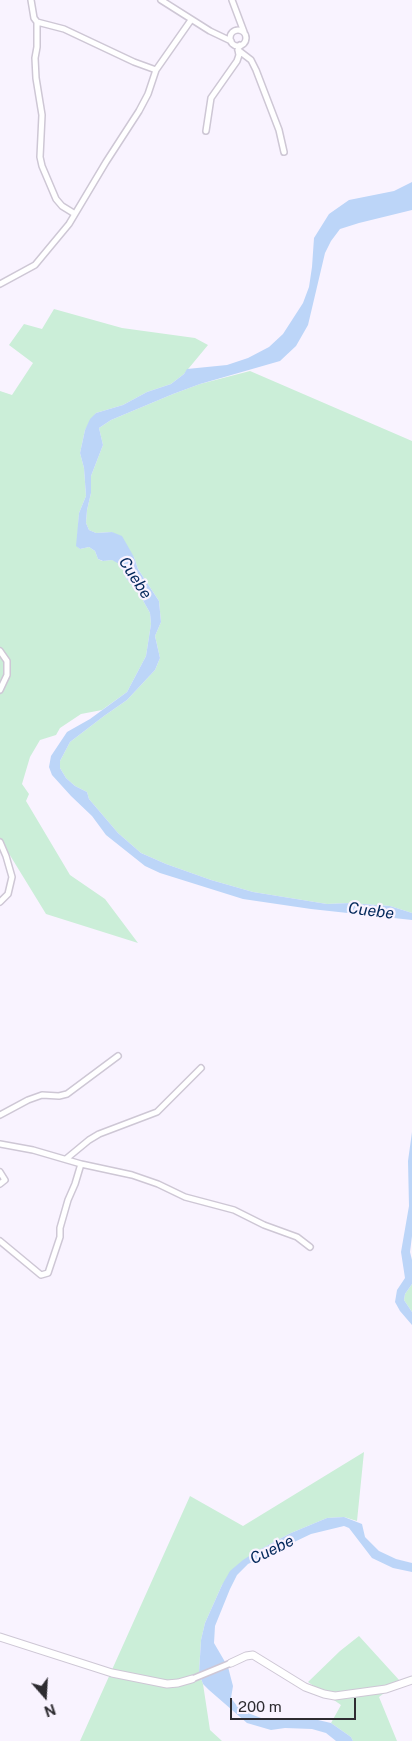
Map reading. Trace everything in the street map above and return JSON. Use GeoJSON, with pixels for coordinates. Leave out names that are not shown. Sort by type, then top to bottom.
{"type":"FeatureCollection","features":[{"type":"Feature","properties":{"kind":"street"},"geometry":{"type":"LineString","coordinates":[[31,0],[34,18],[37,22],[36,78],[42,115],[40,157],[56,199],[62,206],[75,214]]}},
{"type":"Feature","properties":{"kind":"street"},"geometry":{"type":"LineString","coordinates":[[161,0],[191,20],[231,41],[251,60],[276,122],[284,152]]}},
{"type":"Feature","properties":{"kind":"street"},"geometry":{"type":"LineString","coordinates":[[206,132],[211,98],[237,61],[239,48],[245,40],[245,34],[232,0]]}},
{"type":"Feature","properties":{"kind":"street"},"geometry":{"type":"LineString","coordinates":[[231,41],[230,37],[240,19]]}},
{"type":"Feature","properties":{"kind":"street"},"geometry":{"type":"LineString","coordinates":[[0,284],[35,265],[58,239],[139,111],[148,94],[156,70],[191,20]]}},
{"type":"Feature","properties":{"kind":"street"},"geometry":{"type":"LineString","coordinates":[[37,22],[64,29],[156,70]]}},
{"type":"Feature","properties":{"kind":"street"},"geometry":{"type":"LineString","coordinates":[[220,36],[242,31],[245,34]]}},
{"type":"Feature","properties":{"kind":"street"},"geometry":{"type":"LineString","coordinates":[[0,651],[7,661],[7,675],[0,690]]}},
{"type":"Feature","properties":{"kind":"street"},"geometry":{"type":"LineString","coordinates":[[0,842],[12,877],[8,894],[0,902]]}},
{"type":"Feature","properties":{"kind":"street"},"geometry":{"type":"LineString","coordinates":[[0,1116],[28,1100],[42,1095],[59,1096],[67,1094],[118,1056]]}},
{"type":"Feature","properties":{"kind":"street"},"geometry":{"type":"LineString","coordinates":[[66,1160],[99,1134],[157,1112],[201,1068]]}},
{"type":"Feature","properties":{"kind":"street"},"geometry":{"type":"LineString","coordinates":[[0,1144],[33,1150],[81,1164],[132,1175],[158,1184],[185,1197],[234,1210],[264,1225],[297,1238],[310,1247]]}},
{"type":"Feature","properties":{"kind":"street"},"geometry":{"type":"LineString","coordinates":[[0,1241],[41,1275],[48,1273],[60,1237],[60,1228],[68,1200],[76,1184],[81,1164]]}},
{"type":"Feature","properties":{"kind":"street"},"geometry":{"type":"LineString","coordinates":[[0,1172],[5,1180],[0,1184]]}},
{"type":"Feature","properties":{"kind":"street"},"geometry":{"type":"LineString","coordinates":[[0,1637],[112,1674],[173,1684],[192,1679],[246,1656],[253,1655],[304,1687],[335,1696],[386,1689],[412,1680]]}},
{"type":"Feature","properties":{"kind":"green space"},"geometry":{"type":"Polygon","coordinates":[[[54,309],[122,328],[195,338],[208,345],[184,374],[171,384],[147,392],[123,405],[96,413],[85,430],[80,453],[84,468],[86,496],[79,513],[77,546],[80,549],[89,547],[95,551],[98,559],[102,561],[116,561],[121,565],[126,578],[140,595],[150,613],[151,624],[146,656],[127,692],[102,710],[81,714],[60,728],[56,735],[40,740],[30,757],[22,784],[29,794],[26,801],[70,875],[105,899],[138,943],[46,914],[0,839],[0,391],[12,395],[33,363],[9,345],[24,324],[42,329],[54,309]]]}},
{"type":"Feature","properties":{"kind":"green space"},"geometry":{"type":"Polygon","coordinates":[[[250,371],[412,441],[412,913],[390,906],[350,903],[327,904],[253,892],[166,864],[141,853],[118,833],[89,799],[87,792],[75,786],[66,778],[60,768],[60,761],[70,742],[127,700],[155,670],[160,658],[155,636],[161,622],[159,601],[138,569],[134,557],[112,532],[96,533],[89,530],[86,523],[91,493],[91,476],[103,445],[99,428],[111,420],[173,394],[200,384],[250,371]]]}},
{"type":"Feature","properties":{"kind":"green space"},"geometry":{"type":"Polygon","coordinates":[[[412,1284],[412,1312],[404,1300],[405,1294],[412,1284]]]}},
{"type":"Feature","properties":{"kind":"green space"},"geometry":{"type":"Polygon","coordinates":[[[364,1452],[357,1521],[344,1517],[327,1518],[291,1533],[257,1551],[222,1585],[205,1623],[201,1640],[199,1673],[203,1684],[210,1730],[222,1741],[80,1741],[190,1496],[243,1526],[364,1452]]]}},
{"type":"Feature","properties":{"kind":"green space"},"geometry":{"type":"Polygon","coordinates":[[[359,1636],[400,1681],[379,1697],[397,1741],[353,1741],[351,1737],[331,1723],[341,1705],[308,1682],[340,1651],[359,1636]]]}},
{"type":"Feature","properties":{"kind":"water","name":"Cuebe"},"geometry":{"type":"Polygon","coordinates":[[[412,182],[412,210],[340,229],[331,241],[325,253],[308,325],[296,346],[280,361],[200,384],[111,420],[99,428],[103,445],[91,476],[91,493],[86,523],[89,530],[96,533],[112,532],[122,536],[134,557],[138,569],[159,601],[161,622],[155,636],[160,658],[155,670],[127,700],[70,742],[60,761],[60,768],[66,778],[75,786],[87,792],[89,799],[118,833],[141,853],[166,864],[253,892],[327,904],[350,903],[390,906],[412,913],[412,920],[311,909],[243,899],[160,873],[145,866],[106,835],[92,816],[52,775],[49,767],[51,756],[67,732],[90,719],[127,692],[146,656],[151,624],[150,613],[140,595],[126,578],[121,565],[112,560],[103,561],[98,559],[95,551],[89,547],[80,549],[76,546],[79,513],[86,496],[84,468],[80,453],[85,430],[90,419],[96,413],[123,405],[147,392],[171,384],[184,374],[187,369],[227,365],[248,358],[269,347],[283,334],[303,303],[309,287],[314,238],[329,214],[349,200],[394,191],[412,182]]]}},
{"type":"Feature","properties":{"kind":"water"},"geometry":{"type":"Polygon","coordinates":[[[412,1132],[412,1236],[410,1252],[412,1284],[405,1294],[404,1300],[412,1312],[412,1325],[395,1302],[397,1290],[405,1278],[401,1252],[409,1206],[408,1161],[412,1132]]]}},
{"type":"Feature","properties":{"kind":"water","name":"Cuebe"},"geometry":{"type":"Polygon","coordinates":[[[344,1517],[362,1524],[365,1537],[379,1551],[396,1559],[412,1563],[412,1572],[393,1568],[372,1558],[349,1528],[344,1526],[311,1534],[248,1564],[237,1575],[215,1626],[214,1643],[228,1667],[233,1686],[231,1698],[240,1710],[261,1718],[318,1720],[331,1723],[351,1737],[353,1741],[336,1741],[326,1733],[312,1729],[285,1728],[271,1730],[247,1723],[203,1684],[199,1673],[201,1640],[205,1623],[222,1585],[230,1571],[257,1551],[291,1533],[327,1518],[344,1517]]]}}]}
